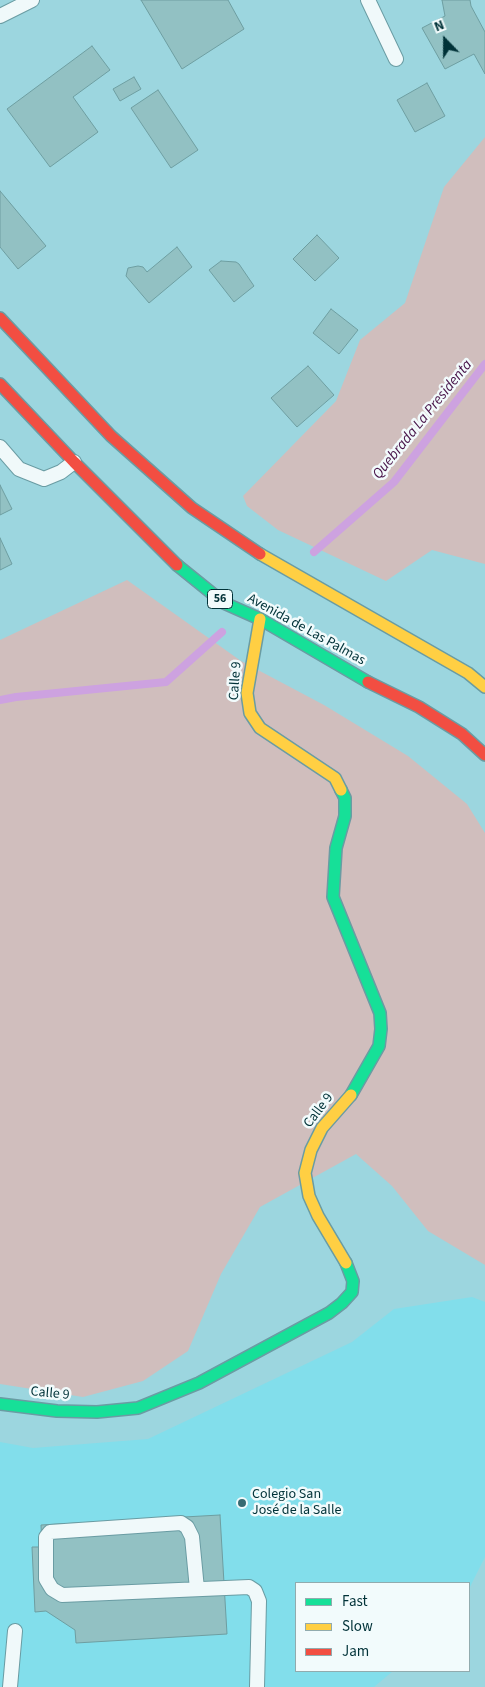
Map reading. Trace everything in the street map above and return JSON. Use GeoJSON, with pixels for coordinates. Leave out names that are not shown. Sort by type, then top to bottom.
{"type":"FeatureCollection","features":[{"type":"Feature","properties":{"kind":"main road"},"geometry":{"type":"LineString","coordinates":[[0,318],[111,436],[192,508],[254,551],[468,673],[485,687]]}},
{"type":"Feature","properties":{"kind":"main road","name":"Avenida de Las Palmas"},"geometry":{"type":"LineString","coordinates":[[0,384],[74,462],[182,569],[224,602],[260,619],[374,686],[433,716],[462,734],[485,755]]}},
{"type":"Feature","properties":{"kind":"main road","name":"Calle 9"},"geometry":{"type":"LineString","coordinates":[[0,1404],[57,1411],[87,1412],[138,1408],[199,1383],[271,1345],[329,1313],[352,1292],[350,1271],[318,1216],[309,1196],[305,1173],[311,1150],[322,1128],[353,1092],[379,1046],[380,1013],[333,897],[336,848],[346,816],[345,798],[335,778],[260,728],[250,713],[247,693],[260,619]]}},
{"type":"Feature","properties":{"kind":"lane"},"geometry":{"type":"LineString","coordinates":[[0,16],[32,0]]}},
{"type":"Feature","properties":{"kind":"lane"},"geometry":{"type":"LineString","coordinates":[[368,0],[396,59]]}},
{"type":"Feature","properties":{"kind":"lane"},"geometry":{"type":"LineString","coordinates":[[0,447],[19,469],[44,479],[60,472],[74,462]]}},
{"type":"Feature","properties":{"kind":"lane"},"geometry":{"type":"LineString","coordinates":[[197,1589],[192,1536],[187,1527],[181,1523],[50,1532],[46,1537],[46,1579],[52,1589],[62,1595],[249,1587],[255,1590],[260,1601],[257,1687]]}},
{"type":"Feature","properties":{"kind":"lane"},"geometry":{"type":"LineString","coordinates":[[10,1687],[15,1631]]}},
{"type":"Feature","properties":{"kind":"shaded area"},"geometry":{"type":"Polygon","coordinates":[[[485,137],[485,564],[432,550],[386,581],[278,530],[247,506],[243,496],[336,401],[360,340],[405,303],[444,187],[485,137]]]}},
{"type":"Feature","properties":{"kind":"shaded area"},"geometry":{"type":"Polygon","coordinates":[[[127,580],[241,661],[324,705],[408,756],[467,804],[485,833],[485,1265],[428,1231],[392,1186],[356,1154],[260,1207],[221,1274],[188,1351],[143,1381],[83,1397],[0,1384],[0,640],[127,580]]]}},
{"type":"Feature","properties":{"kind":"shaded area","name":"Colegio San José de la Salle"},"geometry":{"type":"Polygon","coordinates":[[[472,1297],[485,1302],[485,1557],[470,1587],[470,1582],[295,1582],[295,1672],[392,1672],[374,1687],[0,1687],[0,1442],[33,1448],[148,1439],[352,1342],[394,1309],[472,1297]]]}},
{"type":"Feature","properties":{"kind":"building"},"geometry":{"type":"Polygon","coordinates":[[[141,0],[228,0],[244,29],[182,69],[141,0]]]}},
{"type":"Feature","properties":{"kind":"building"},"geometry":{"type":"Polygon","coordinates":[[[442,0],[470,0],[471,6],[485,32],[485,74],[474,54],[445,69],[422,28],[445,16],[442,0]]]}},
{"type":"Feature","properties":{"kind":"building"},"geometry":{"type":"Polygon","coordinates":[[[92,46],[110,70],[73,97],[98,132],[50,167],[7,109],[92,46]]]}},
{"type":"Feature","properties":{"kind":"building"},"geometry":{"type":"Polygon","coordinates":[[[134,77],[141,89],[120,101],[113,89],[134,77]]]}},
{"type":"Feature","properties":{"kind":"building"},"geometry":{"type":"Polygon","coordinates":[[[427,83],[445,116],[415,132],[397,100],[427,83]]]}},
{"type":"Feature","properties":{"kind":"building"},"geometry":{"type":"Polygon","coordinates":[[[158,90],[198,150],[171,168],[131,108],[158,90]]]}},
{"type":"Feature","properties":{"kind":"building"},"geometry":{"type":"Polygon","coordinates":[[[0,191],[46,246],[18,269],[0,247],[0,191]]]}},
{"type":"Feature","properties":{"kind":"building"},"geometry":{"type":"Polygon","coordinates":[[[317,235],[339,258],[315,281],[293,259],[317,235]]]}},
{"type":"Feature","properties":{"kind":"building"},"geometry":{"type":"Polygon","coordinates":[[[177,247],[192,267],[149,303],[126,276],[128,268],[143,267],[147,272],[177,247]]]}},
{"type":"Feature","properties":{"kind":"building"},"geometry":{"type":"Polygon","coordinates":[[[221,261],[239,264],[254,286],[234,302],[209,270],[221,261]]]}},
{"type":"Feature","properties":{"kind":"building"},"geometry":{"type":"Polygon","coordinates":[[[331,309],[358,330],[339,354],[313,333],[331,309]]]}},
{"type":"Feature","properties":{"kind":"building"},"geometry":{"type":"Polygon","coordinates":[[[308,366],[334,395],[297,427],[271,398],[308,366]]]}},
{"type":"Feature","properties":{"kind":"building"},"geometry":{"type":"Polygon","coordinates":[[[0,485],[12,509],[0,515],[0,485]]]}},
{"type":"Feature","properties":{"kind":"building"},"geometry":{"type":"Polygon","coordinates":[[[0,538],[12,564],[0,570],[0,538]]]}},
{"type":"Feature","properties":{"kind":"building"},"geometry":{"type":"Polygon","coordinates":[[[220,1515],[227,1634],[76,1643],[75,1630],[46,1611],[35,1612],[32,1547],[42,1547],[41,1525],[220,1515]]]}},
{"type":"Feature","properties":{"kind":"waterway","name":"Quebrada La Presidenta"},"geometry":{"type":"LineString","coordinates":[[314,552],[394,482],[485,364]]}},
{"type":"Feature","properties":{"kind":"waterway","name":"Quebrada La Presidenta"},"geometry":{"type":"LineString","coordinates":[[0,700],[166,682],[222,632]]}},
{"type":"Feature","properties":{"kind":"traffic: fast"},"geometry":{"type":"LineString","coordinates":[[177,565],[224,603],[260,619],[368,682]]}},
{"type":"Feature","properties":{"kind":"traffic: fast"},"geometry":{"type":"LineString","coordinates":[[341,790],[345,798],[345,816],[336,848],[333,897],[380,1013],[381,1029],[379,1046],[351,1095]]}},
{"type":"Feature","properties":{"kind":"traffic: fast"},"geometry":{"type":"LineString","coordinates":[[0,1404],[57,1411],[97,1412],[138,1408],[199,1383],[329,1313],[352,1292],[353,1281],[346,1263]]}},
{"type":"Feature","properties":{"kind":"traffic: slow"},"geometry":{"type":"LineString","coordinates":[[260,554],[468,673],[485,687]]}},
{"type":"Feature","properties":{"kind":"traffic: slow"},"geometry":{"type":"LineString","coordinates":[[260,619],[247,693],[250,713],[260,728],[335,778],[341,790]]}},
{"type":"Feature","properties":{"kind":"traffic: slow"},"geometry":{"type":"LineString","coordinates":[[346,1263],[318,1216],[309,1196],[305,1173],[311,1150],[322,1128],[351,1095]]}},
{"type":"Feature","properties":{"kind":"traffic: jam"},"geometry":{"type":"LineString","coordinates":[[0,318],[111,436],[192,508],[260,554]]}},
{"type":"Feature","properties":{"kind":"traffic: jam"},"geometry":{"type":"LineString","coordinates":[[0,384],[74,462],[177,565]]}},
{"type":"Feature","properties":{"kind":"traffic: jam"},"geometry":{"type":"LineString","coordinates":[[368,682],[419,707],[462,734],[485,755]]}},
{"type":"Feature","properties":{"kind":"place","name":"Colegio San José de la Salle"},"geometry":{"type":"Point","coordinates":[242,1503]}}]}
